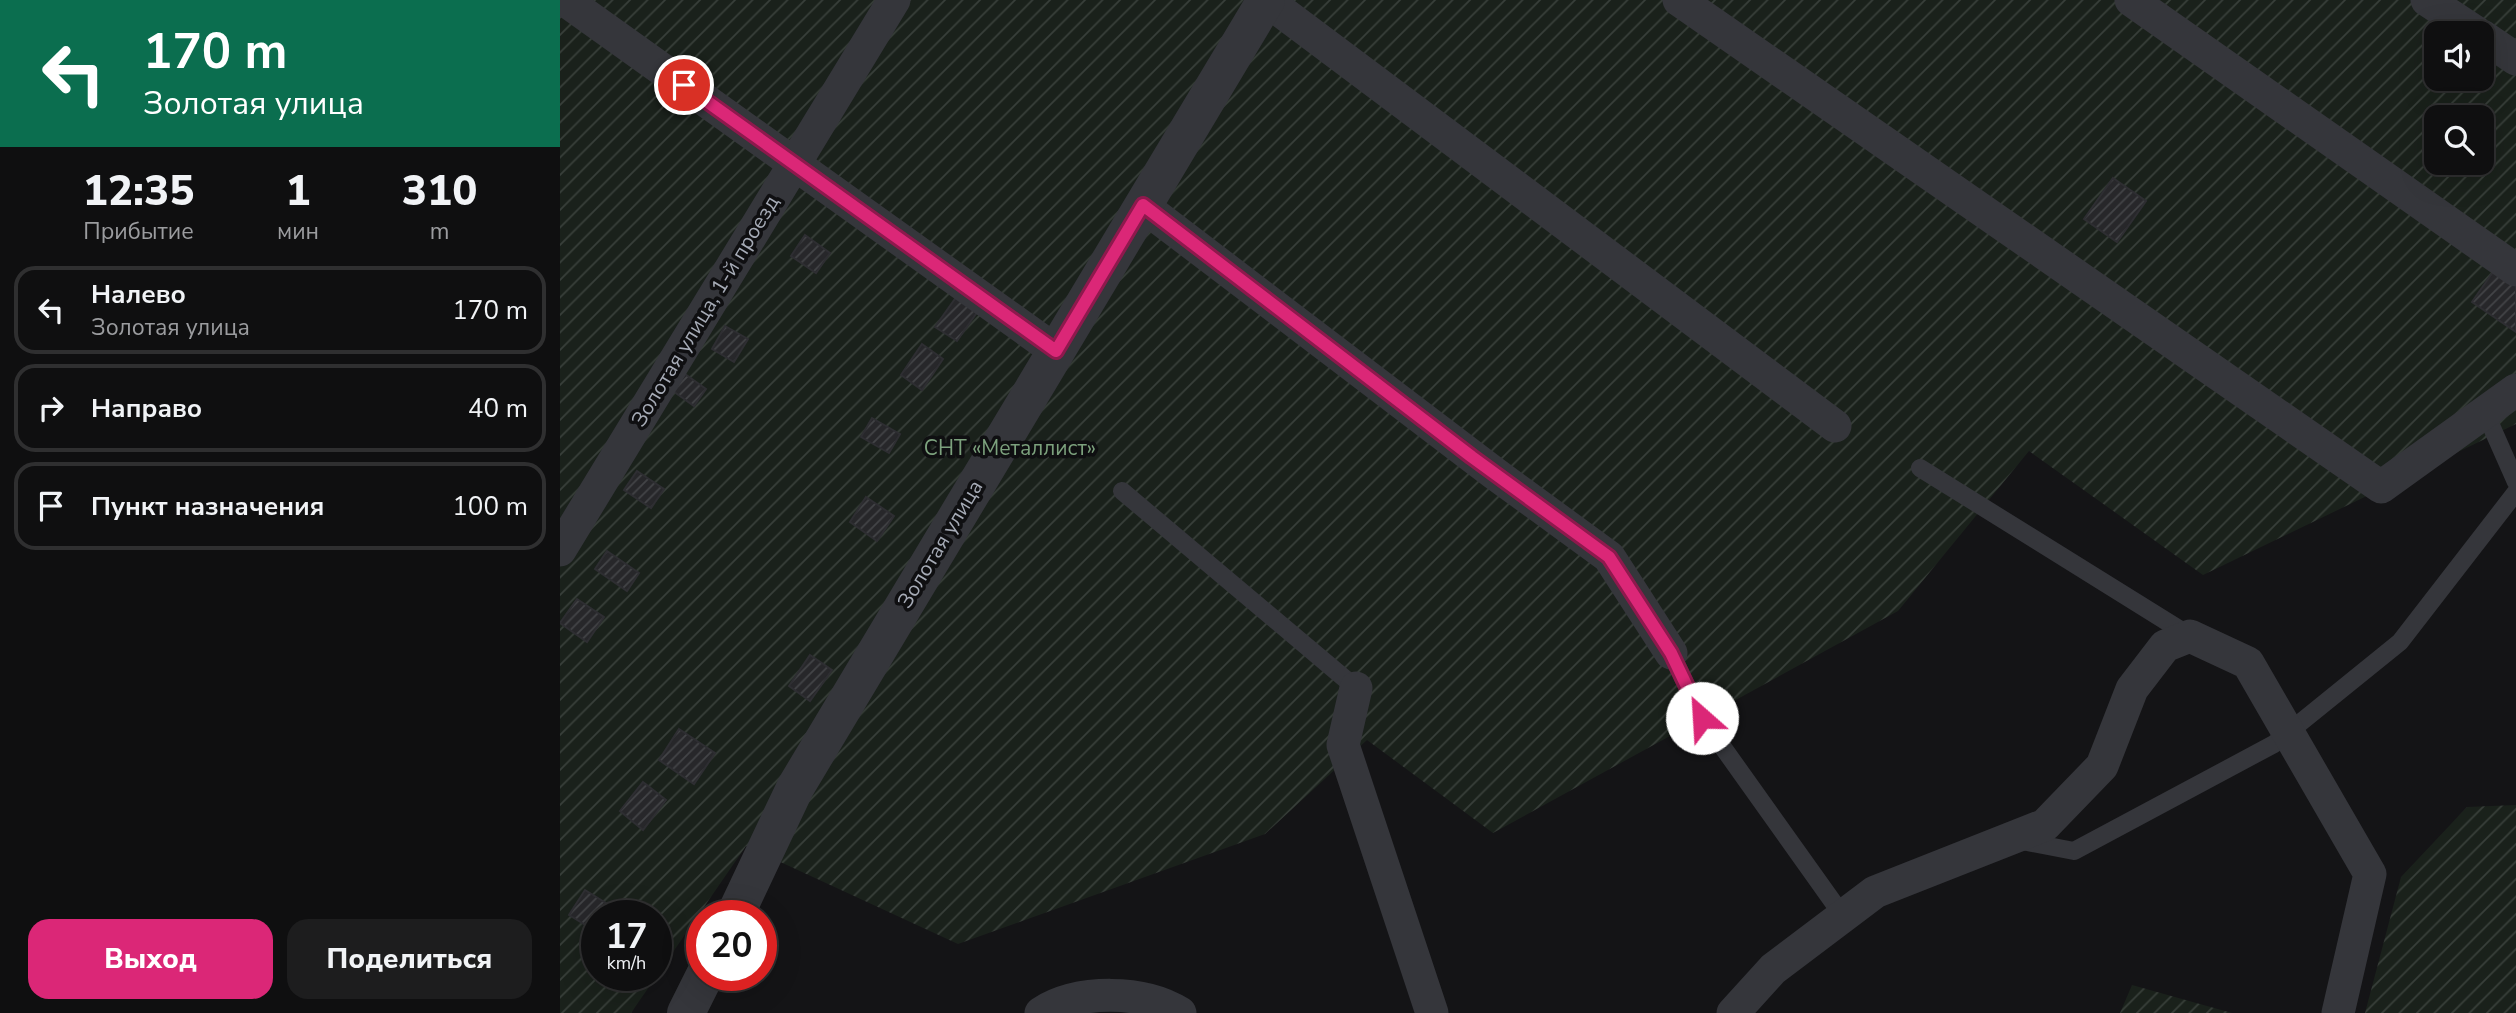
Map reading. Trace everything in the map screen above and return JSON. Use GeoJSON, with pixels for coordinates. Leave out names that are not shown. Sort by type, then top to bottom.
{"type":"FeatureCollection","features":[{"type":"Feature","properties":{"kind":"street","name":"Золотая улица, 1-й проезд"},"geometry":{"type":"LineString","coordinates":[[560,550],[894,0]]}},
{"type":"Feature","properties":{"kind":"street"},"geometry":{"type":"LineString","coordinates":[[1266,0],[1835,426]]}},
{"type":"Feature","properties":{"kind":"street","name":"Золотая улица"},"geometry":{"type":"LineString","coordinates":[[742,900],[795,788],[1266,0]]}},
{"type":"Feature","properties":{"kind":"street"},"geometry":{"type":"LineString","coordinates":[[1679,0],[2381,487],[2516,390]]}},
{"type":"Feature","properties":{"kind":"street"},"geometry":{"type":"LineString","coordinates":[[2131,0],[2516,270]]}},
{"type":"Feature","properties":{"kind":"street"},"geometry":{"type":"LineString","coordinates":[[2427,0],[2458,21]]}},
{"type":"Feature","properties":{"kind":"street"},"geometry":{"type":"LineString","coordinates":[[569,8],[1056,351]]}},
{"type":"Feature","properties":{"kind":"street"},"geometry":{"type":"LineString","coordinates":[[2494,45],[2516,59]]}},
{"type":"Feature","properties":{"kind":"street"},"geometry":{"type":"LineString","coordinates":[[1143,205],[1472,457],[1609,557],[1671,653]]}},
{"type":"Feature","properties":{"kind":"street"},"geometry":{"type":"LineString","coordinates":[[1733,1013],[1773,969],[1875,892],[2045,825],[2102,766],[2132,690],[2165,646],[2190,636],[2248,663],[2370,874],[2338,1013]]}},
{"type":"Feature","properties":{"kind":"street"},"geometry":{"type":"LineString","coordinates":[[1356,688],[1343,745],[1432,1013]]}},
{"type":"Feature","properties":{"kind":"street"},"geometry":{"type":"LineString","coordinates":[[686,1013],[697,991]]}},
{"type":"Feature","properties":{"kind":"street"},"geometry":{"type":"LineString","coordinates":[[1041,1013],[1082,996],[1142,997],[1180,1013]]}},
{"type":"Feature","properties":{"kind":"lane"},"geometry":{"type":"LineString","coordinates":[[2485,412],[2516,482]]}},
{"type":"Feature","properties":{"kind":"lane"},"geometry":{"type":"LineString","coordinates":[[1920,468],[2190,636]]}},
{"type":"Feature","properties":{"kind":"lane"},"geometry":{"type":"LineString","coordinates":[[1122,491],[1356,688]]}},
{"type":"Feature","properties":{"kind":"lane"},"geometry":{"type":"LineString","coordinates":[[2010,839],[2074,851],[2274,744],[2400,642],[2516,492]]}},
{"type":"Feature","properties":{"kind":"lane"},"geometry":{"type":"LineString","coordinates":[[1671,653],[1702,718],[1843,916]]}},
{"type":"Feature","properties":{"kind":"green space","name":"СНТ «Металлист»"},"geometry":{"type":"Polygon","coordinates":[[[560,0],[2516,0],[2516,424],[2203,575],[2029,451],[1898,611],[1493,833],[1367,740],[1265,834],[958,944],[746,846],[709,900],[686,900],[686,933],[672,953],[672,900],[581,900],[581,991],[646,991],[631,1013],[560,1013],[560,0]]]}},
{"type":"Feature","properties":{"kind":"green space"},"geometry":{"type":"Polygon","coordinates":[[[2516,805],[2516,1013],[2365,1013],[2401,877],[2467,807],[2516,805]]]}},
{"type":"Feature","properties":{"kind":"green space"},"geometry":{"type":"Polygon","coordinates":[[[2132,985],[2232,1013],[2120,1013],[2132,985]]]}},
{"type":"Feature","properties":{"kind":"building"},"geometry":{"type":"Polygon","coordinates":[[[2113,178],[2146,201],[2117,242],[2084,219],[2113,178]]]}},
{"type":"Feature","properties":{"kind":"building"},"geometry":{"type":"Polygon","coordinates":[[[805,235],[830,253],[816,273],[791,256],[805,235]]]}},
{"type":"Feature","properties":{"kind":"building"},"geometry":{"type":"Polygon","coordinates":[[[2495,269],[2516,284],[2516,332],[2472,302],[2495,269]]]}},
{"type":"Feature","properties":{"kind":"building"},"geometry":{"type":"Polygon","coordinates":[[[957,296],[978,311],[957,341],[935,327],[957,296]]]}},
{"type":"Feature","properties":{"kind":"building"},"geometry":{"type":"Polygon","coordinates":[[[725,326],[748,339],[734,362],[712,349],[725,326]]]}},
{"type":"Feature","properties":{"kind":"building"},"geometry":{"type":"Polygon","coordinates":[[[922,344],[943,359],[922,390],[901,375],[922,344]]]}},
{"type":"Feature","properties":{"kind":"building"},"geometry":{"type":"Polygon","coordinates":[[[685,374],[706,389],[694,406],[673,391],[685,374]]]}},
{"type":"Feature","properties":{"kind":"building"},"geometry":{"type":"Polygon","coordinates":[[[872,418],[900,434],[889,453],[861,437],[872,418]]]}},
{"type":"Feature","properties":{"kind":"building"},"geometry":{"type":"Polygon","coordinates":[[[637,471],[664,489],[651,508],[624,490],[637,471]]]}},
{"type":"Feature","properties":{"kind":"building"},"geometry":{"type":"Polygon","coordinates":[[[866,497],[894,516],[877,541],[850,522],[866,497]]]}},
{"type":"Feature","properties":{"kind":"building"},"geometry":{"type":"Polygon","coordinates":[[[607,551],[639,573],[627,591],[595,569],[607,551]]]}},
{"type":"Feature","properties":{"kind":"building"},"geometry":{"type":"Polygon","coordinates":[[[577,599],[604,617],[587,642],[560,623],[577,599]]]}},
{"type":"Feature","properties":{"kind":"building"},"geometry":{"type":"Polygon","coordinates":[[[810,655],[832,670],[810,701],[789,686],[810,655]]]}},
{"type":"Feature","properties":{"kind":"building"},"geometry":{"type":"Polygon","coordinates":[[[679,729],[715,753],[694,784],[659,760],[679,729]]]}},
{"type":"Feature","properties":{"kind":"building"},"geometry":{"type":"Polygon","coordinates":[[[643,782],[666,800],[643,830],[620,811],[643,782]]]}},
{"type":"Feature","properties":{"kind":"building"},"geometry":{"type":"Polygon","coordinates":[[[585,890],[601,900],[581,900],[581,922],[569,915],[585,890]]]}},
{"type":"Feature","properties":{"kind":"route"},"geometry":{"type":"LineString","coordinates":[[684,85],[1056,351],[1143,205],[1472,457],[1609,557],[1671,653],[1702,718]]}}]}
